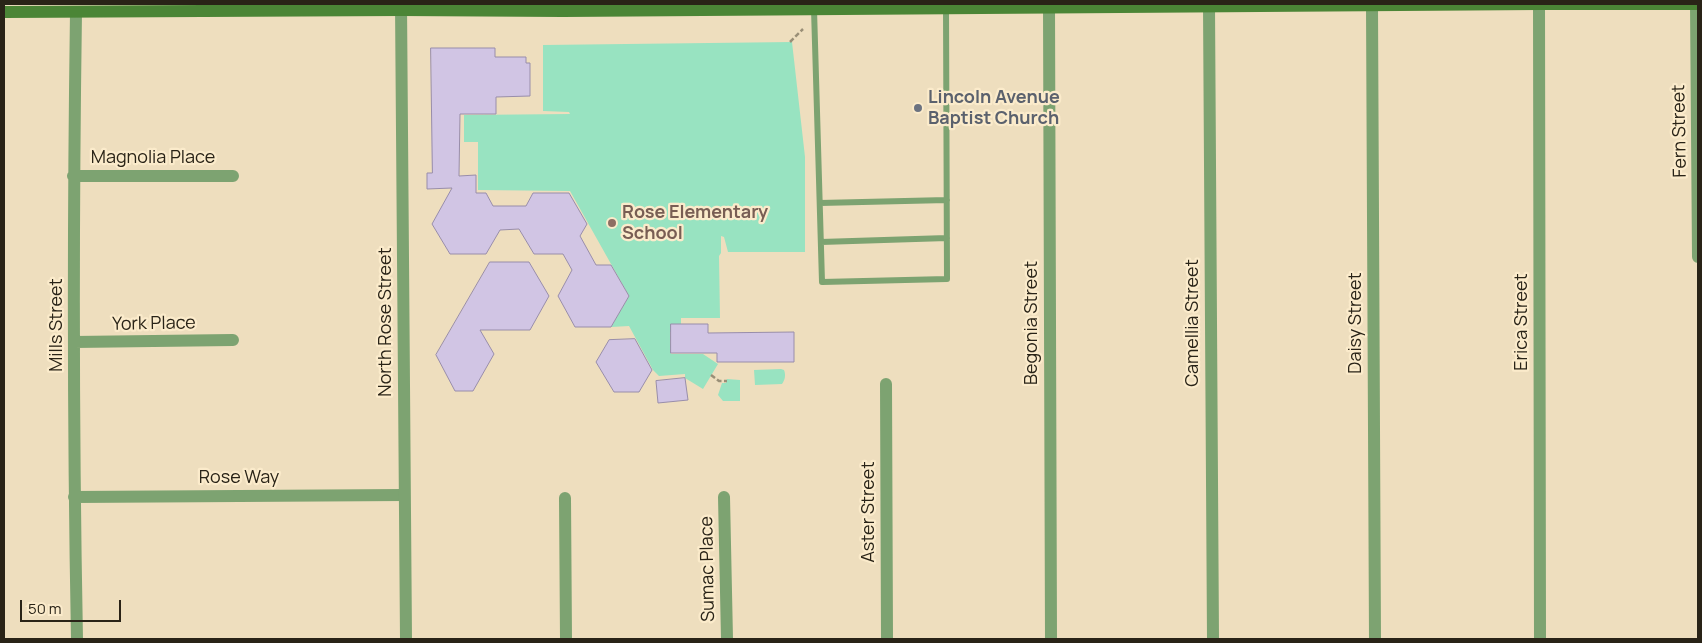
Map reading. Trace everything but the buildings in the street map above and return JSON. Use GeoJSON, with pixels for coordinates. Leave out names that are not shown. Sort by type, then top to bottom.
{"type":"FeatureCollection","features":[{"type":"Feature","properties":{"kind":"main road"},"geometry":{"type":"LineString","coordinates":[[4,12],[244,7],[401,7],[563,11],[806,7],[946,8],[961,6],[1697,4]]}},
{"type":"Feature","properties":{"kind":"street","name":"Erica Street"},"geometry":{"type":"LineString","coordinates":[[1539,4],[1540,639]]}},
{"type":"Feature","properties":{"kind":"street","name":"Fern Street"},"geometry":{"type":"LineString","coordinates":[[1697,4],[1698,258]]}},
{"type":"Feature","properties":{"kind":"street","name":"Camellia Street"},"geometry":{"type":"LineString","coordinates":[[1209,6],[1213,639]]}},
{"type":"Feature","properties":{"kind":"street","name":"Daisy Street"},"geometry":{"type":"LineString","coordinates":[[1372,6],[1376,639]]}},
{"type":"Feature","properties":{"kind":"street","name":"North Rose Street"},"geometry":{"type":"LineString","coordinates":[[401,7],[406,639]]}},
{"type":"Feature","properties":{"kind":"street","name":"Begonia Street"},"geometry":{"type":"LineString","coordinates":[[1049,7],[1051,639]]}},
{"type":"Feature","properties":{"kind":"street","name":"Mills Street"},"geometry":{"type":"LineString","coordinates":[[76,12],[73,176],[74,497],[77,639]]}},
{"type":"Feature","properties":{"kind":"street","name":"Magnolia Place"},"geometry":{"type":"LineString","coordinates":[[73,176],[233,176]]}},
{"type":"Feature","properties":{"kind":"street","name":"York Place"},"geometry":{"type":"LineString","coordinates":[[74,342],[233,340]]}},
{"type":"Feature","properties":{"kind":"street","name":"Aster Street"},"geometry":{"type":"LineString","coordinates":[[886,384],[887,639]]}},
{"type":"Feature","properties":{"kind":"street","name":"Rose Way"},"geometry":{"type":"LineString","coordinates":[[74,497],[404,495]]}},
{"type":"Feature","properties":{"kind":"street","name":"Sumac Place"},"geometry":{"type":"LineString","coordinates":[[724,497],[728,639]]}},
{"type":"Feature","properties":{"kind":"street"},"geometry":{"type":"LineString","coordinates":[[565,498],[566,639]]}},
{"type":"Feature","properties":{"kind":"lane"},"geometry":{"type":"LineString","coordinates":[[806,7],[820,203],[822,282],[947,279],[946,8]]}},
{"type":"Feature","properties":{"kind":"lane"},"geometry":{"type":"LineString","coordinates":[[820,203],[947,200]]}},
{"type":"Feature","properties":{"kind":"lane"},"geometry":{"type":"LineString","coordinates":[[821,242],[947,238]]}},
{"type":"Feature","properties":{"kind":"path"},"geometry":{"type":"LineString","coordinates":[[790,42],[803,29]]}},
{"type":"Feature","properties":{"kind":"path"},"geometry":{"type":"LineString","coordinates":[[711,375],[719,381],[727,381]]}},
{"type":"Feature","properties":{"kind":"green space"},"geometry":{"type":"Polygon","coordinates":[[[792,42],[805,157],[805,252],[728,252],[724,237],[721,236],[721,253],[719,256],[720,318],[681,318],[681,324],[671,324],[670,332],[671,354],[703,354],[718,364],[703,389],[685,378],[685,374],[659,376],[653,370],[629,326],[611,327],[629,296],[570,191],[478,190],[478,142],[464,142],[464,115],[570,114],[569,112],[543,111],[543,45],[792,42]]]}},
{"type":"Feature","properties":{"kind":"green space"},"geometry":{"type":"Polygon","coordinates":[[[754,370],[784,370],[785,374],[782,384],[755,385],[754,370]]]}},
{"type":"Feature","properties":{"kind":"green space"},"geometry":{"type":"Polygon","coordinates":[[[727,379],[740,380],[740,401],[723,401],[718,395],[722,383],[726,383],[727,379]]]}},
{"type":"Feature","properties":{"kind":"place","name":"Lincoln Avenue Baptist Church"},"geometry":{"type":"Point","coordinates":[918,108]}},
{"type":"Feature","properties":{"kind":"place","name":"Rose Elementary School"},"geometry":{"type":"Point","coordinates":[612,223]}}]}
